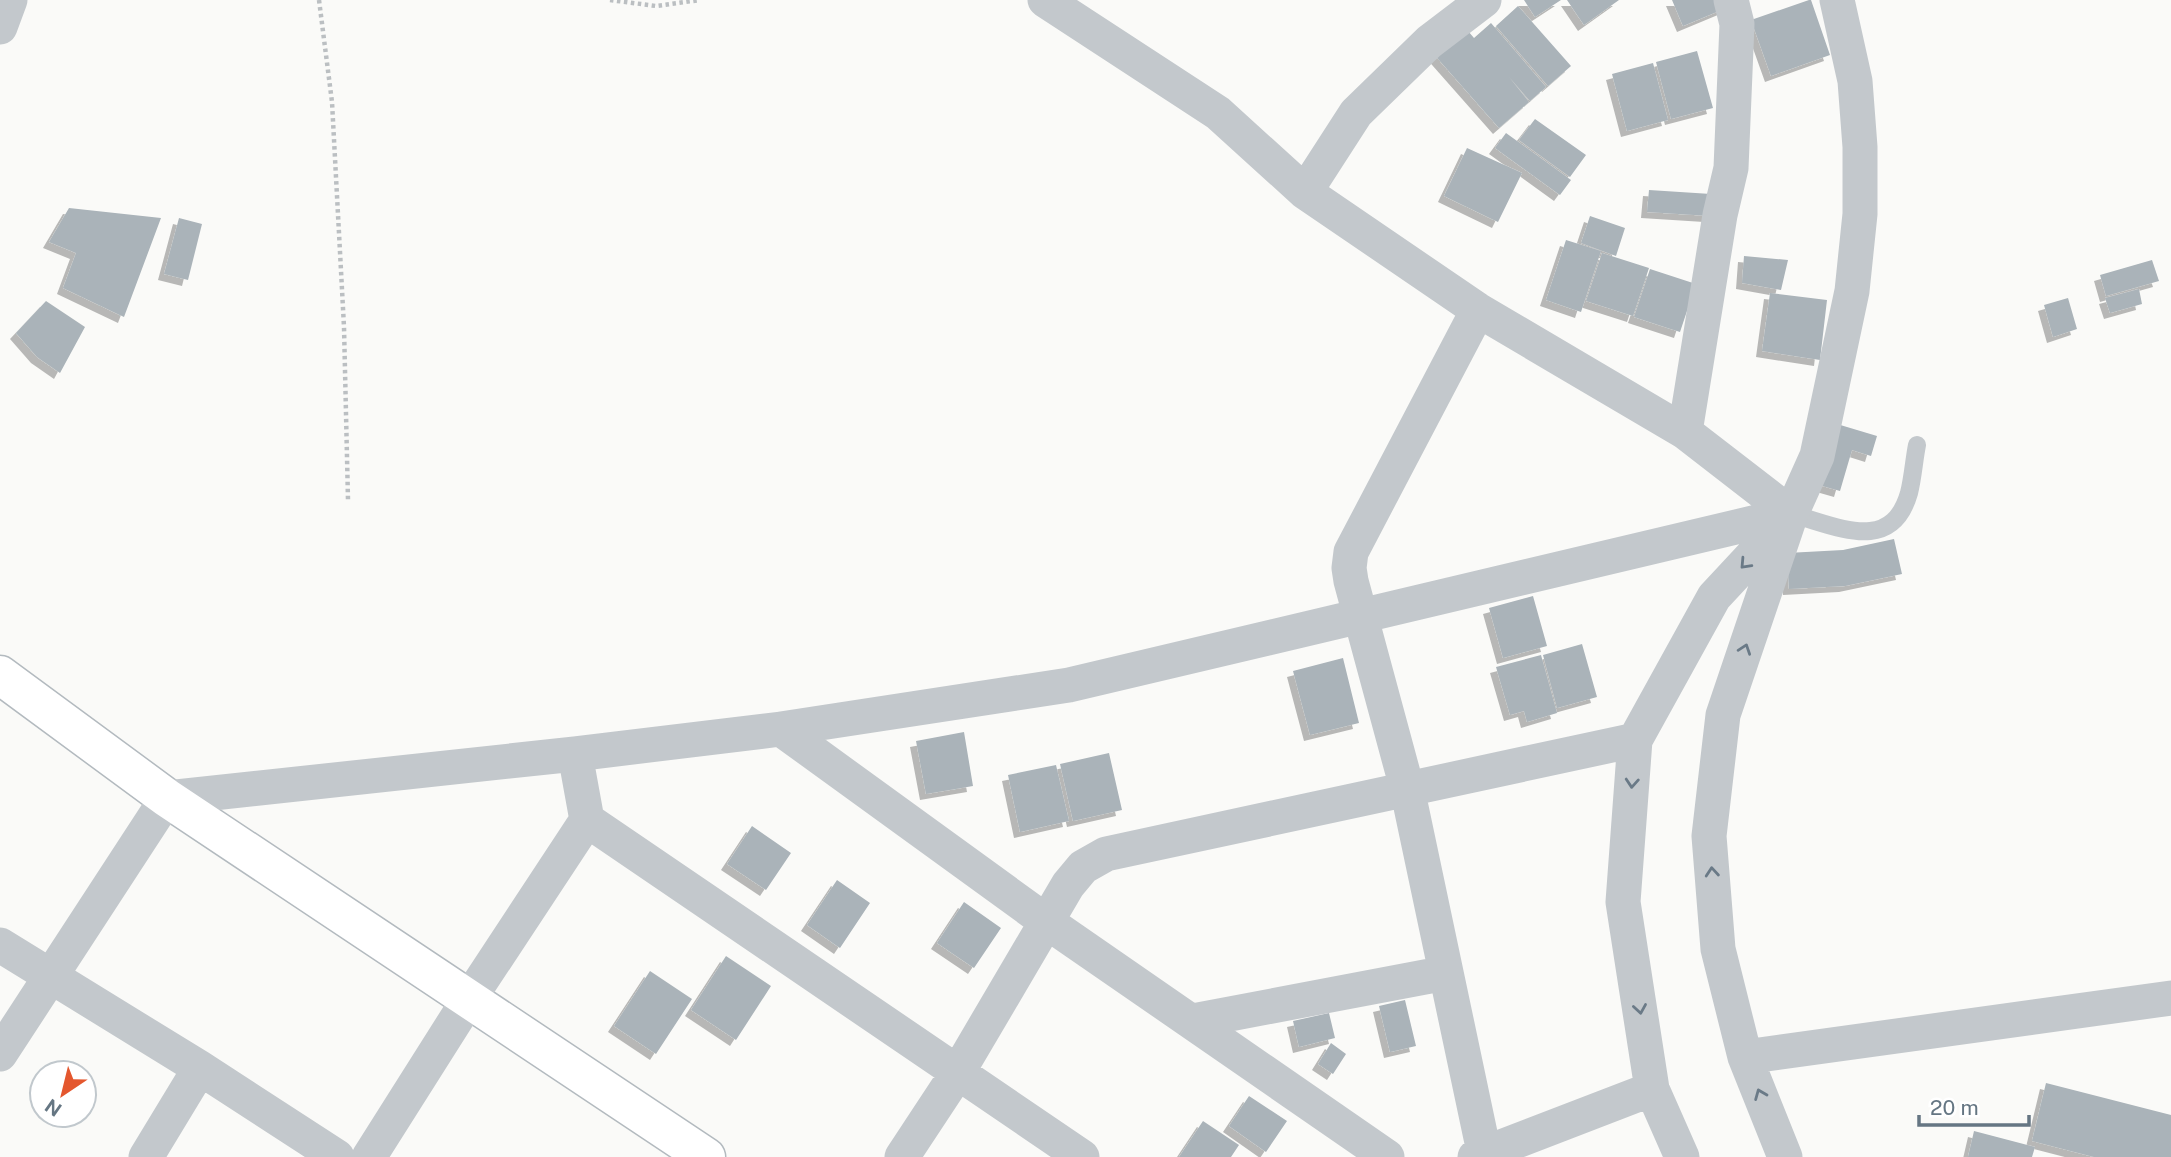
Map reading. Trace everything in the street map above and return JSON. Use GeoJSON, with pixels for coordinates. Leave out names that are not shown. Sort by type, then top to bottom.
{"type":"FeatureCollection","features":[{"type":"Feature","properties":{"kind":"street"},"geometry":{"type":"LineString","coordinates":[[0,27],[10,0]]}},
{"type":"Feature","properties":{"kind":"street"},"geometry":{"type":"LineString","coordinates":[[1045,0],[1218,113],[1306,192],[1478,310],[1685,432],[1791,514]]}},
{"type":"Feature","properties":{"kind":"street"},"geometry":{"type":"LineString","coordinates":[[1306,192],[1356,113],[1429,42],[1484,0]]}},
{"type":"Feature","properties":{"kind":"street"},"geometry":{"type":"LineString","coordinates":[[1685,432],[1720,215],[1731,168],[1737,24],[1731,0]]}},
{"type":"Feature","properties":{"kind":"street"},"geometry":{"type":"LineString","coordinates":[[1785,1157],[1745,1058],[1718,949],[1709,836],[1723,715],[1791,514],[1817,456],[1852,291],[1860,214],[1860,147],[1855,80],[1837,0]]}},
{"type":"Feature","properties":{"kind":"street"},"geometry":{"type":"LineString","coordinates":[[1478,310],[1351,552],[1349,568],[1359,616],[1407,788],[1446,973],[1480,1155],[1652,1089]]}},
{"type":"Feature","properties":{"kind":"street"},"geometry":{"type":"LineString","coordinates":[[167,798],[781,729],[1069,685],[1791,514]]}},
{"type":"Feature","properties":{"kind":"street"},"geometry":{"type":"LineString","coordinates":[[1682,1157],[1652,1089],[1623,902],[1635,740],[1714,597],[1791,514]]}},
{"type":"Feature","properties":{"kind":"street"},"geometry":{"type":"LineString","coordinates":[[0,676],[167,798],[706,1157]]}},
{"type":"Feature","properties":{"kind":"street"},"geometry":{"type":"LineString","coordinates":[[781,729],[1047,922],[1387,1157]]}},
{"type":"Feature","properties":{"kind":"street"},"geometry":{"type":"LineString","coordinates":[[902,1157],[958,1072],[1068,885],[1083,867],[1106,854],[1635,740]]}},
{"type":"Feature","properties":{"kind":"street"},"geometry":{"type":"LineString","coordinates":[[369,1157],[587,820],[575,754]]}},
{"type":"Feature","properties":{"kind":"street"},"geometry":{"type":"LineString","coordinates":[[0,1054],[167,798]]}},
{"type":"Feature","properties":{"kind":"street"},"geometry":{"type":"LineString","coordinates":[[587,820],[1082,1157]]}},
{"type":"Feature","properties":{"kind":"street"},"geometry":{"type":"LineString","coordinates":[[0,945],[200,1068],[337,1157]]}},
{"type":"Feature","properties":{"kind":"street"},"geometry":{"type":"LineString","coordinates":[[1193,1021],[1446,973]]}},
{"type":"Feature","properties":{"kind":"street"},"geometry":{"type":"LineString","coordinates":[[1745,1058],[2171,998]]}},
{"type":"Feature","properties":{"kind":"street"},"geometry":{"type":"LineString","coordinates":[[146,1157],[200,1068]]}},
{"type":"Feature","properties":{"kind":"lane"},"geometry":{"type":"LineString","coordinates":[[1791,514],[1851,531],[1878,532],[1895,520],[1909,495],[1917,445]]}},
{"type":"Feature","properties":{"kind":"path"},"geometry":{"type":"LineString","coordinates":[[319,0],[332,102],[344,327],[348,500]]}},
{"type":"Feature","properties":{"kind":"path"},"geometry":{"type":"LineString","coordinates":[[610,0],[656,6],[700,0]]}},
{"type":"Feature","properties":{"kind":"building"},"geometry":{"type":"Polygon","coordinates":[[[1524,0],[1561,0],[1535,17],[1524,0]]]}},
{"type":"Feature","properties":{"kind":"building"},"geometry":{"type":"Polygon","coordinates":[[[1567,0],[1619,0],[1584,25],[1567,0]]]}},
{"type":"Feature","properties":{"kind":"building"},"geometry":{"type":"Polygon","coordinates":[[[1672,0],[1729,0],[1731,6],[1683,26],[1672,0]]]}},
{"type":"Feature","properties":{"kind":"building"},"geometry":{"type":"Polygon","coordinates":[[[1809,0],[1830,55],[1771,76],[1751,20],[1809,0]]]}},
{"type":"Feature","properties":{"kind":"building"},"geometry":{"type":"Polygon","coordinates":[[[1518,6],[1571,66],[1548,86],[1496,26],[1518,6]]]}},
{"type":"Feature","properties":{"kind":"building"},"geometry":{"type":"Polygon","coordinates":[[[1491,23],[1546,87],[1530,101],[1509,77],[1529,102],[1499,128],[1431,51],[1462,24],[1474,38],[1491,23]]]}},
{"type":"Feature","properties":{"kind":"building"},"geometry":{"type":"Polygon","coordinates":[[[1697,51],[1713,108],[1671,119],[1656,62],[1697,51]]]}},
{"type":"Feature","properties":{"kind":"building"},"geometry":{"type":"Polygon","coordinates":[[[1653,63],[1668,120],[1627,131],[1612,74],[1653,63]]]}},
{"type":"Feature","properties":{"kind":"building"},"geometry":{"type":"Polygon","coordinates":[[[1535,119],[1586,155],[1570,177],[1519,140],[1535,119]]]}},
{"type":"Feature","properties":{"kind":"building"},"geometry":{"type":"Polygon","coordinates":[[[1506,133],[1571,180],[1560,195],[1495,148],[1506,133]]]}},
{"type":"Feature","properties":{"kind":"building"},"geometry":{"type":"Polygon","coordinates":[[[1467,148],[1522,173],[1498,222],[1444,196],[1467,148]]]}},
{"type":"Feature","properties":{"kind":"building"},"geometry":{"type":"Polygon","coordinates":[[[1649,190],[1711,194],[1710,216],[1647,212],[1649,190]]]}},
{"type":"Feature","properties":{"kind":"building"},"geometry":{"type":"Polygon","coordinates":[[[69,208],[161,218],[124,317],[63,288],[76,253],[49,242],[69,208]]]}},
{"type":"Feature","properties":{"kind":"building"},"geometry":{"type":"Polygon","coordinates":[[[1590,216],[1625,228],[1616,256],[1581,243],[1590,216]]]}},
{"type":"Feature","properties":{"kind":"building"},"geometry":{"type":"Polygon","coordinates":[[[179,218],[202,224],[188,280],[164,274],[179,218]]]}},
{"type":"Feature","properties":{"kind":"building"},"geometry":{"type":"Polygon","coordinates":[[[1566,240],[1601,251],[1581,312],[1546,300],[1566,240]]]}},
{"type":"Feature","properties":{"kind":"building"},"geometry":{"type":"Polygon","coordinates":[[[1602,253],[1649,268],[1633,316],[1586,301],[1602,253]]]}},
{"type":"Feature","properties":{"kind":"building"},"geometry":{"type":"Polygon","coordinates":[[[1744,256],[1788,260],[1781,290],[1742,283],[1744,256]]]}},
{"type":"Feature","properties":{"kind":"building"},"geometry":{"type":"Polygon","coordinates":[[[2152,260],[2159,281],[2106,296],[2100,275],[2152,260]]]}},
{"type":"Feature","properties":{"kind":"building"},"geometry":{"type":"Polygon","coordinates":[[[1650,269],[1696,284],[1680,332],[1634,317],[1650,269]]]}},
{"type":"Feature","properties":{"kind":"building"},"geometry":{"type":"Polygon","coordinates":[[[2139,289],[2142,304],[2110,313],[2105,298],[2139,289]]]}},
{"type":"Feature","properties":{"kind":"building"},"geometry":{"type":"Polygon","coordinates":[[[1770,293],[1827,300],[1820,360],[1762,351],[1770,293]]]}},
{"type":"Feature","properties":{"kind":"building"},"geometry":{"type":"Polygon","coordinates":[[[2068,298],[2077,329],[2053,337],[2044,305],[2068,298]]]}},
{"type":"Feature","properties":{"kind":"building"},"geometry":{"type":"Polygon","coordinates":[[[46,301],[85,327],[60,373],[37,357],[16,333],[46,301]]]}},
{"type":"Feature","properties":{"kind":"building"},"geometry":{"type":"Polygon","coordinates":[[[1837,424],[1877,436],[1871,456],[1852,450],[1840,491],[1819,485],[1837,424]]]}},
{"type":"Feature","properties":{"kind":"building"},"geometry":{"type":"Polygon","coordinates":[[[1894,539],[1902,574],[1845,586],[1789,589],[1787,553],[1843,550],[1894,539]]]}},
{"type":"Feature","properties":{"kind":"building"},"geometry":{"type":"Polygon","coordinates":[[[1533,596],[1547,646],[1503,658],[1489,608],[1533,596]]]}},
{"type":"Feature","properties":{"kind":"building"},"geometry":{"type":"Polygon","coordinates":[[[1582,644],[1597,697],[1557,708],[1543,655],[1582,644]]]}},
{"type":"Feature","properties":{"kind":"building"},"geometry":{"type":"Polygon","coordinates":[[[1541,655],[1557,713],[1527,722],[1524,711],[1510,715],[1496,667],[1541,655]]]}},
{"type":"Feature","properties":{"kind":"building"},"geometry":{"type":"Polygon","coordinates":[[[1343,658],[1359,723],[1310,735],[1293,671],[1343,658]]]}},
{"type":"Feature","properties":{"kind":"building"},"geometry":{"type":"Polygon","coordinates":[[[964,732],[973,786],[926,794],[916,741],[964,732]]]}},
{"type":"Feature","properties":{"kind":"building"},"geometry":{"type":"Polygon","coordinates":[[[1109,753],[1122,810],[1073,821],[1060,764],[1109,753]]]}},
{"type":"Feature","properties":{"kind":"building"},"geometry":{"type":"Polygon","coordinates":[[[1056,765],[1069,821],[1020,832],[1008,775],[1056,765]]]}},
{"type":"Feature","properties":{"kind":"building"},"geometry":{"type":"Polygon","coordinates":[[[752,826],[791,853],[766,890],[727,864],[752,826]]]}},
{"type":"Feature","properties":{"kind":"building"},"geometry":{"type":"Polygon","coordinates":[[[837,880],[870,903],[840,948],[807,925],[837,880]]]}},
{"type":"Feature","properties":{"kind":"building"},"geometry":{"type":"Polygon","coordinates":[[[964,902],[1001,928],[974,968],[937,943],[964,902]]]}},
{"type":"Feature","properties":{"kind":"building"},"geometry":{"type":"Polygon","coordinates":[[[726,956],[771,986],[736,1040],[691,1010],[726,956]]]}},
{"type":"Feature","properties":{"kind":"building"},"geometry":{"type":"Polygon","coordinates":[[[650,971],[692,999],[656,1054],[614,1026],[650,971]]]}},
{"type":"Feature","properties":{"kind":"building"},"geometry":{"type":"Polygon","coordinates":[[[1405,1000],[1416,1046],[1390,1052],[1379,1006],[1405,1000]]]}},
{"type":"Feature","properties":{"kind":"building"},"geometry":{"type":"Polygon","coordinates":[[[1329,1013],[1335,1038],[1299,1047],[1293,1021],[1329,1013]]]}},
{"type":"Feature","properties":{"kind":"building"},"geometry":{"type":"Polygon","coordinates":[[[1331,1043],[1346,1054],[1333,1074],[1318,1064],[1331,1043]]]}},
{"type":"Feature","properties":{"kind":"building"},"geometry":{"type":"Polygon","coordinates":[[[2046,1083],[2171,1115],[2171,1157],[2094,1157],[2032,1141],[2046,1083]]]}},
{"type":"Feature","properties":{"kind":"building"},"geometry":{"type":"Polygon","coordinates":[[[1249,1096],[1287,1121],[1266,1152],[1229,1126],[1249,1096]]]}},
{"type":"Feature","properties":{"kind":"building"},"geometry":{"type":"Polygon","coordinates":[[[1203,1121],[1239,1145],[1231,1157],[1179,1157],[1203,1121]]]}},
{"type":"Feature","properties":{"kind":"building"},"geometry":{"type":"Polygon","coordinates":[[[1974,1131],[2035,1147],[2032,1157],[1968,1157],[1974,1131]]]}}]}
